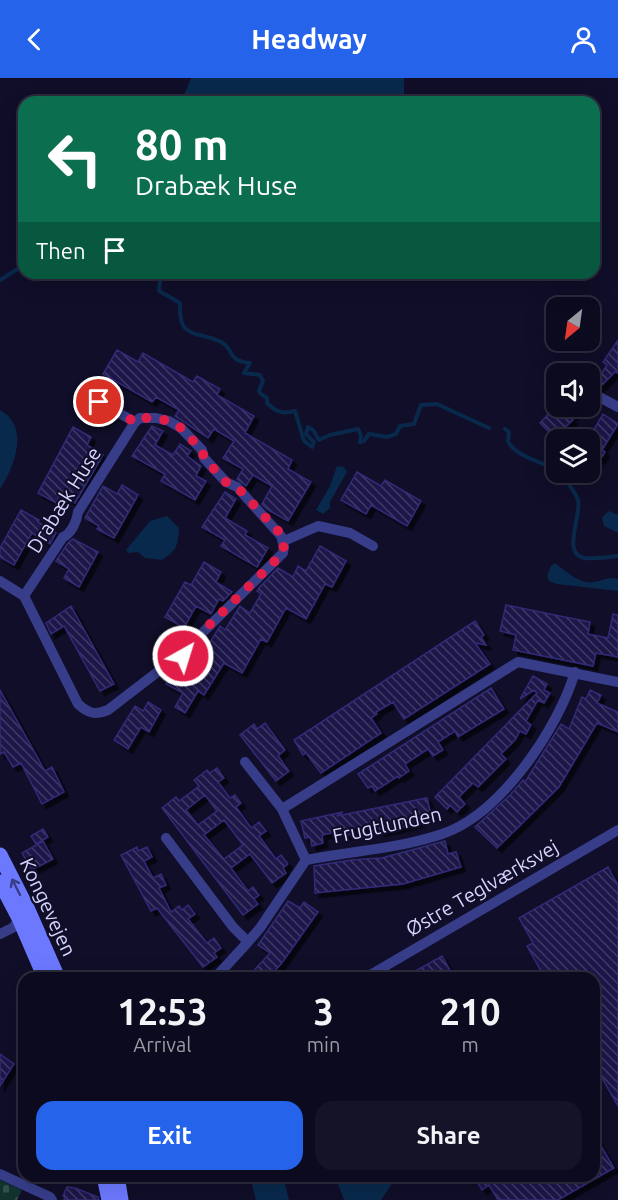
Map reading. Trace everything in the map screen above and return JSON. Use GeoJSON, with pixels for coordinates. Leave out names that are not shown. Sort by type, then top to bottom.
{"type":"FeatureCollection","features":[{"type":"Feature","properties":{"kind":"main road","name":"Kongevejen"},"geometry":{"type":"LineString","coordinates":[[0,855],[55,972]]}},
{"type":"Feature","properties":{"kind":"main road","name":"Kongevejen"},"geometry":{"type":"LineString","coordinates":[[0,882],[19,918],[42,972]]}},
{"type":"Feature","properties":{"kind":"main road"},"geometry":{"type":"LineString","coordinates":[[105,1182],[109,1200]]}},
{"type":"Feature","properties":{"kind":"main road"},"geometry":{"type":"LineString","coordinates":[[118,1182],[121,1200]]}},
{"type":"Feature","properties":{"kind":"street"},"geometry":{"type":"LineString","coordinates":[[600,397],[618,407]]}},
{"type":"Feature","properties":{"kind":"street"},"geometry":{"type":"LineString","coordinates":[[0,580],[24,597],[78,704],[86,712],[96,714],[108,710],[177,657],[183,656],[194,646],[195,639],[283,553],[284,541],[278,531],[237,487],[226,482],[204,458],[202,450],[181,428],[169,421],[156,418],[140,418],[135,422],[99,402]]}},
{"type":"Feature","properties":{"kind":"street","name":"Drabæk Huse"},"geometry":{"type":"LineString","coordinates":[[24,597],[63,537],[67,536],[77,519],[78,512],[135,422]]}},
{"type":"Feature","properties":{"kind":"street"},"geometry":{"type":"LineString","coordinates":[[284,541],[318,526],[350,533],[373,546]]}},
{"type":"Feature","properties":{"kind":"street"},"geometry":{"type":"LineString","coordinates":[[282,809],[518,662],[618,682]]}},
{"type":"Feature","properties":{"kind":"street","name":"Frugtlunden"},"geometry":{"type":"LineString","coordinates":[[306,860],[386,848],[443,834],[470,821],[527,765],[548,734],[568,695],[575,672]]}},
{"type":"Feature","properties":{"kind":"street"},"geometry":{"type":"LineString","coordinates":[[220,972],[260,928],[306,860],[282,809],[245,762]]}},
{"type":"Feature","properties":{"kind":"street","name":"Østre Teglværksvej"},"geometry":{"type":"LineString","coordinates":[[375,972],[618,830]]}},
{"type":"Feature","properties":{"kind":"street"},"geometry":{"type":"LineString","coordinates":[[166,838],[233,927],[248,942]]}},
{"type":"Feature","properties":{"kind":"street"},"geometry":{"type":"LineString","coordinates":[[0,934],[14,927],[19,918]]}},
{"type":"Feature","properties":{"kind":"street"},"geometry":{"type":"LineString","coordinates":[[0,1174],[52,1200]]}},
{"type":"Feature","properties":{"kind":"green space"},"geometry":{"type":"Polygon","coordinates":[[[0,1180],[22,1190],[17,1200],[0,1200],[0,1180]]]}},
{"type":"Feature","properties":{"kind":"water"},"geometry":{"type":"Polygon","coordinates":[[[191,78],[404,78],[404,96],[184,96],[191,78]]]}},
{"type":"Feature","properties":{"kind":"water"},"geometry":{"type":"Polygon","coordinates":[[[0,410],[15,426],[17,447],[11,469],[0,489],[0,410]]]}},
{"type":"Feature","properties":{"kind":"water"},"geometry":{"type":"Polygon","coordinates":[[[337,466],[344,467],[347,472],[330,502],[330,508],[323,514],[316,510],[330,486],[337,466]]]}},
{"type":"Feature","properties":{"kind":"water"},"geometry":{"type":"Polygon","coordinates":[[[609,511],[618,515],[618,533],[604,526],[602,517],[609,511]]]}},
{"type":"Feature","properties":{"kind":"water"},"geometry":{"type":"Polygon","coordinates":[[[167,516],[179,528],[177,543],[171,553],[162,560],[145,558],[138,552],[128,553],[126,550],[150,521],[167,516]]]}},
{"type":"Feature","properties":{"kind":"water"},"geometry":{"type":"Polygon","coordinates":[[[555,563],[573,577],[584,581],[618,579],[618,591],[557,584],[549,581],[547,576],[551,566],[555,563]]]}},
{"type":"Feature","properties":{"kind":"water"},"geometry":{"type":"Polygon","coordinates":[[[252,1182],[284,1182],[289,1200],[256,1200],[252,1182]]]}},
{"type":"Feature","properties":{"kind":"water"},"geometry":{"type":"Polygon","coordinates":[[[337,1182],[393,1182],[381,1200],[344,1200],[337,1182]]]}},
{"type":"Feature","properties":{"kind":"building"},"geometry":{"type":"Polygon","coordinates":[[[618,340],[618,373],[615,372],[600,387],[600,376],[607,365],[603,362],[618,340]]]}},
{"type":"Feature","properties":{"kind":"building"},"geometry":{"type":"Polygon","coordinates":[[[117,350],[138,362],[143,353],[193,382],[197,376],[220,389],[217,395],[254,416],[245,433],[292,460],[288,469],[311,482],[288,521],[262,504],[272,486],[253,475],[246,486],[237,479],[243,469],[223,458],[234,441],[214,429],[208,438],[175,416],[179,410],[156,397],[152,402],[103,374],[117,350]]]}},
{"type":"Feature","properties":{"kind":"building"},"geometry":{"type":"Polygon","coordinates":[[[603,414],[618,424],[602,450],[605,452],[600,460],[600,429],[594,429],[603,414]]]}},
{"type":"Feature","properties":{"kind":"building"},"geometry":{"type":"Polygon","coordinates":[[[546,417],[571,417],[573,420],[563,429],[546,429],[540,423],[546,417]]]}},
{"type":"Feature","properties":{"kind":"building"},"geometry":{"type":"Polygon","coordinates":[[[152,426],[163,431],[155,445],[173,455],[180,444],[191,451],[187,456],[201,466],[196,476],[206,481],[195,500],[161,481],[165,474],[132,456],[152,426]]]}},
{"type":"Feature","properties":{"kind":"building"},"geometry":{"type":"Polygon","coordinates":[[[73,427],[91,437],[87,445],[103,455],[75,503],[60,494],[56,503],[38,493],[73,427]]]}},
{"type":"Feature","properties":{"kind":"building"},"geometry":{"type":"Polygon","coordinates":[[[357,472],[381,486],[385,480],[421,501],[407,526],[371,505],[366,514],[341,500],[357,472]]]}},
{"type":"Feature","properties":{"kind":"building"},"geometry":{"type":"Polygon","coordinates":[[[122,485],[138,495],[114,538],[97,529],[99,526],[85,518],[103,486],[117,494],[122,485]]]}},
{"type":"Feature","properties":{"kind":"building"},"geometry":{"type":"Polygon","coordinates":[[[225,492],[236,499],[225,518],[247,531],[245,535],[268,548],[257,567],[221,546],[225,540],[202,527],[225,492]]]}},
{"type":"Feature","properties":{"kind":"building"},"geometry":{"type":"Polygon","coordinates":[[[21,510],[56,533],[50,544],[32,533],[14,565],[0,557],[0,548],[21,510]]]}},
{"type":"Feature","properties":{"kind":"building"},"geometry":{"type":"Polygon","coordinates":[[[73,539],[98,552],[79,587],[64,578],[69,569],[56,561],[73,539]]]}},
{"type":"Feature","properties":{"kind":"building"},"geometry":{"type":"Polygon","coordinates":[[[320,546],[346,561],[332,587],[325,584],[306,619],[286,608],[267,642],[261,639],[242,673],[224,663],[204,695],[198,691],[185,713],[175,707],[183,693],[166,684],[176,668],[182,664],[199,673],[210,656],[199,650],[202,644],[204,642],[209,644],[220,626],[225,630],[240,606],[250,613],[261,594],[257,591],[278,568],[293,577],[298,566],[306,571],[320,546]]]}},
{"type":"Feature","properties":{"kind":"building"},"geometry":{"type":"Polygon","coordinates":[[[204,562],[221,572],[216,582],[232,592],[223,601],[219,599],[211,614],[196,606],[184,628],[165,617],[185,582],[191,585],[204,562]]]}},
{"type":"Feature","properties":{"kind":"building"},"geometry":{"type":"Polygon","coordinates":[[[506,605],[590,622],[588,634],[608,638],[613,614],[618,615],[618,657],[596,653],[593,666],[513,650],[516,635],[500,631],[506,605]]]}},
{"type":"Feature","properties":{"kind":"building"},"geometry":{"type":"Polygon","coordinates":[[[71,606],[114,684],[100,691],[64,626],[51,634],[46,623],[71,606]]]}},
{"type":"Feature","properties":{"kind":"building"},"geometry":{"type":"Polygon","coordinates":[[[475,621],[484,635],[481,637],[486,645],[475,643],[490,664],[404,719],[393,702],[376,712],[377,714],[371,718],[381,733],[321,773],[306,753],[303,755],[294,740],[475,621]]]}},
{"type":"Feature","properties":{"kind":"building"},"geometry":{"type":"Polygon","coordinates":[[[533,676],[547,684],[544,690],[550,693],[544,703],[538,700],[526,721],[531,725],[526,734],[520,731],[515,740],[501,754],[506,759],[478,787],[473,783],[459,797],[465,804],[457,812],[450,805],[447,809],[435,797],[537,693],[534,690],[520,699],[533,676]]]}},
{"type":"Feature","properties":{"kind":"building"},"geometry":{"type":"Polygon","coordinates":[[[491,688],[504,709],[458,737],[455,731],[438,742],[443,750],[433,756],[428,749],[405,764],[409,771],[399,778],[398,776],[375,791],[372,786],[368,788],[358,774],[491,688]]]}},
{"type":"Feature","properties":{"kind":"building"},"geometry":{"type":"Polygon","coordinates":[[[0,690],[45,771],[52,767],[64,792],[42,804],[21,763],[13,767],[4,752],[0,754],[0,690]]]}},
{"type":"Feature","properties":{"kind":"building"},"geometry":{"type":"Polygon","coordinates":[[[590,690],[601,695],[597,703],[618,712],[618,732],[597,723],[559,787],[497,848],[475,827],[523,780],[525,782],[561,724],[569,729],[582,697],[586,699],[590,690]]]}},
{"type":"Feature","properties":{"kind":"building"},"geometry":{"type":"Polygon","coordinates":[[[148,702],[161,710],[149,732],[141,727],[128,749],[114,740],[135,706],[143,711],[148,702]]]}},
{"type":"Feature","properties":{"kind":"building"},"geometry":{"type":"Polygon","coordinates":[[[265,723],[285,750],[278,756],[289,771],[276,781],[240,735],[254,724],[257,729],[265,723]]]}},
{"type":"Feature","properties":{"kind":"building"},"geometry":{"type":"Polygon","coordinates":[[[217,768],[224,778],[218,782],[230,798],[235,795],[241,803],[236,807],[249,825],[252,828],[259,822],[266,831],[259,836],[276,859],[281,855],[288,864],[283,868],[286,873],[272,883],[250,854],[231,868],[248,891],[253,887],[259,895],[254,899],[258,904],[243,915],[162,808],[176,797],[179,801],[199,786],[194,780],[207,770],[210,773],[217,768]],[[205,795],[186,810],[198,825],[217,811],[205,795]],[[224,820],[204,835],[224,859],[243,845],[224,820]]]}},
{"type":"Feature","properties":{"kind":"building"},"geometry":{"type":"Polygon","coordinates":[[[427,798],[431,815],[419,817],[420,823],[380,832],[379,825],[373,826],[373,824],[352,828],[353,834],[342,836],[341,831],[322,835],[323,843],[312,846],[310,837],[305,838],[301,821],[427,798]]]}},
{"type":"Feature","properties":{"kind":"building"},"geometry":{"type":"Polygon","coordinates":[[[43,829],[48,837],[36,844],[31,836],[43,829]]]}},
{"type":"Feature","properties":{"kind":"building"},"geometry":{"type":"Polygon","coordinates":[[[43,841],[53,859],[32,870],[22,853],[43,841]]]}},
{"type":"Feature","properties":{"kind":"building"},"geometry":{"type":"Polygon","coordinates":[[[445,841],[448,854],[456,852],[461,867],[403,884],[315,893],[314,866],[351,860],[378,859],[445,841]]]}},
{"type":"Feature","properties":{"kind":"building"},"geometry":{"type":"Polygon","coordinates":[[[137,847],[138,851],[147,847],[152,857],[144,861],[153,878],[161,874],[166,885],[159,888],[171,912],[179,906],[182,910],[188,905],[195,914],[188,919],[207,943],[214,938],[221,948],[214,953],[217,957],[203,967],[157,908],[151,911],[121,855],[137,847]]]}},
{"type":"Feature","properties":{"kind":"building"},"geometry":{"type":"Polygon","coordinates":[[[608,867],[618,885],[618,1106],[600,1074],[600,972],[542,972],[527,946],[533,943],[519,918],[608,867]]]}},
{"type":"Feature","properties":{"kind":"building"},"geometry":{"type":"Polygon","coordinates":[[[288,901],[300,908],[304,902],[318,912],[274,972],[253,972],[270,953],[258,945],[288,901]]]}},
{"type":"Feature","properties":{"kind":"building"},"geometry":{"type":"Polygon","coordinates":[[[442,956],[450,970],[446,972],[414,972],[442,956]]]}},
{"type":"Feature","properties":{"kind":"building"},"geometry":{"type":"Polygon","coordinates":[[[0,1054],[14,1064],[0,1086],[0,1054]]]}},
{"type":"Feature","properties":{"kind":"building"},"geometry":{"type":"Polygon","coordinates":[[[600,1144],[614,1168],[600,1176],[600,1144]]]}},
{"type":"Feature","properties":{"kind":"building"},"geometry":{"type":"Polygon","coordinates":[[[477,1182],[590,1182],[558,1200],[498,1200],[489,1185],[482,1190],[477,1182]]]}},
{"type":"Feature","properties":{"kind":"building"},"geometry":{"type":"Polygon","coordinates":[[[67,1187],[98,1197],[99,1200],[64,1200],[63,1196],[67,1187]]]}},
{"type":"Feature","properties":{"kind":"waterway"},"geometry":{"type":"LineString","coordinates":[[0,280],[18,269]]}},
{"type":"Feature","properties":{"kind":"waterway"},"geometry":{"type":"LineString","coordinates":[[160,279],[159,291],[180,303],[180,315],[186,329],[221,342],[237,360],[250,363],[244,373],[260,375],[263,381],[259,391],[274,409],[284,412],[295,411],[304,441],[312,447],[314,442],[306,434],[308,427],[313,430],[319,440],[330,435],[358,429],[361,436],[360,442],[364,441],[369,434],[387,437],[396,434],[400,426],[414,424],[421,405],[437,404],[489,428]]}},
{"type":"Feature","properties":{"kind":"waterway"},"geometry":{"type":"LineString","coordinates":[[505,429],[509,432],[508,442],[517,452],[546,465]]}},
{"type":"Feature","properties":{"kind":"waterway"},"geometry":{"type":"LineString","coordinates":[[568,483],[578,500],[574,550],[585,558],[618,556]]}},
{"type":"Feature","properties":{"kind":"route"},"geometry":{"type":"LineString","coordinates":[[99,402],[135,422],[140,418],[156,418],[169,421],[181,428],[202,450],[204,458],[226,482],[237,487],[278,531],[284,541],[283,553],[195,639],[194,646],[183,656]]}}]}
